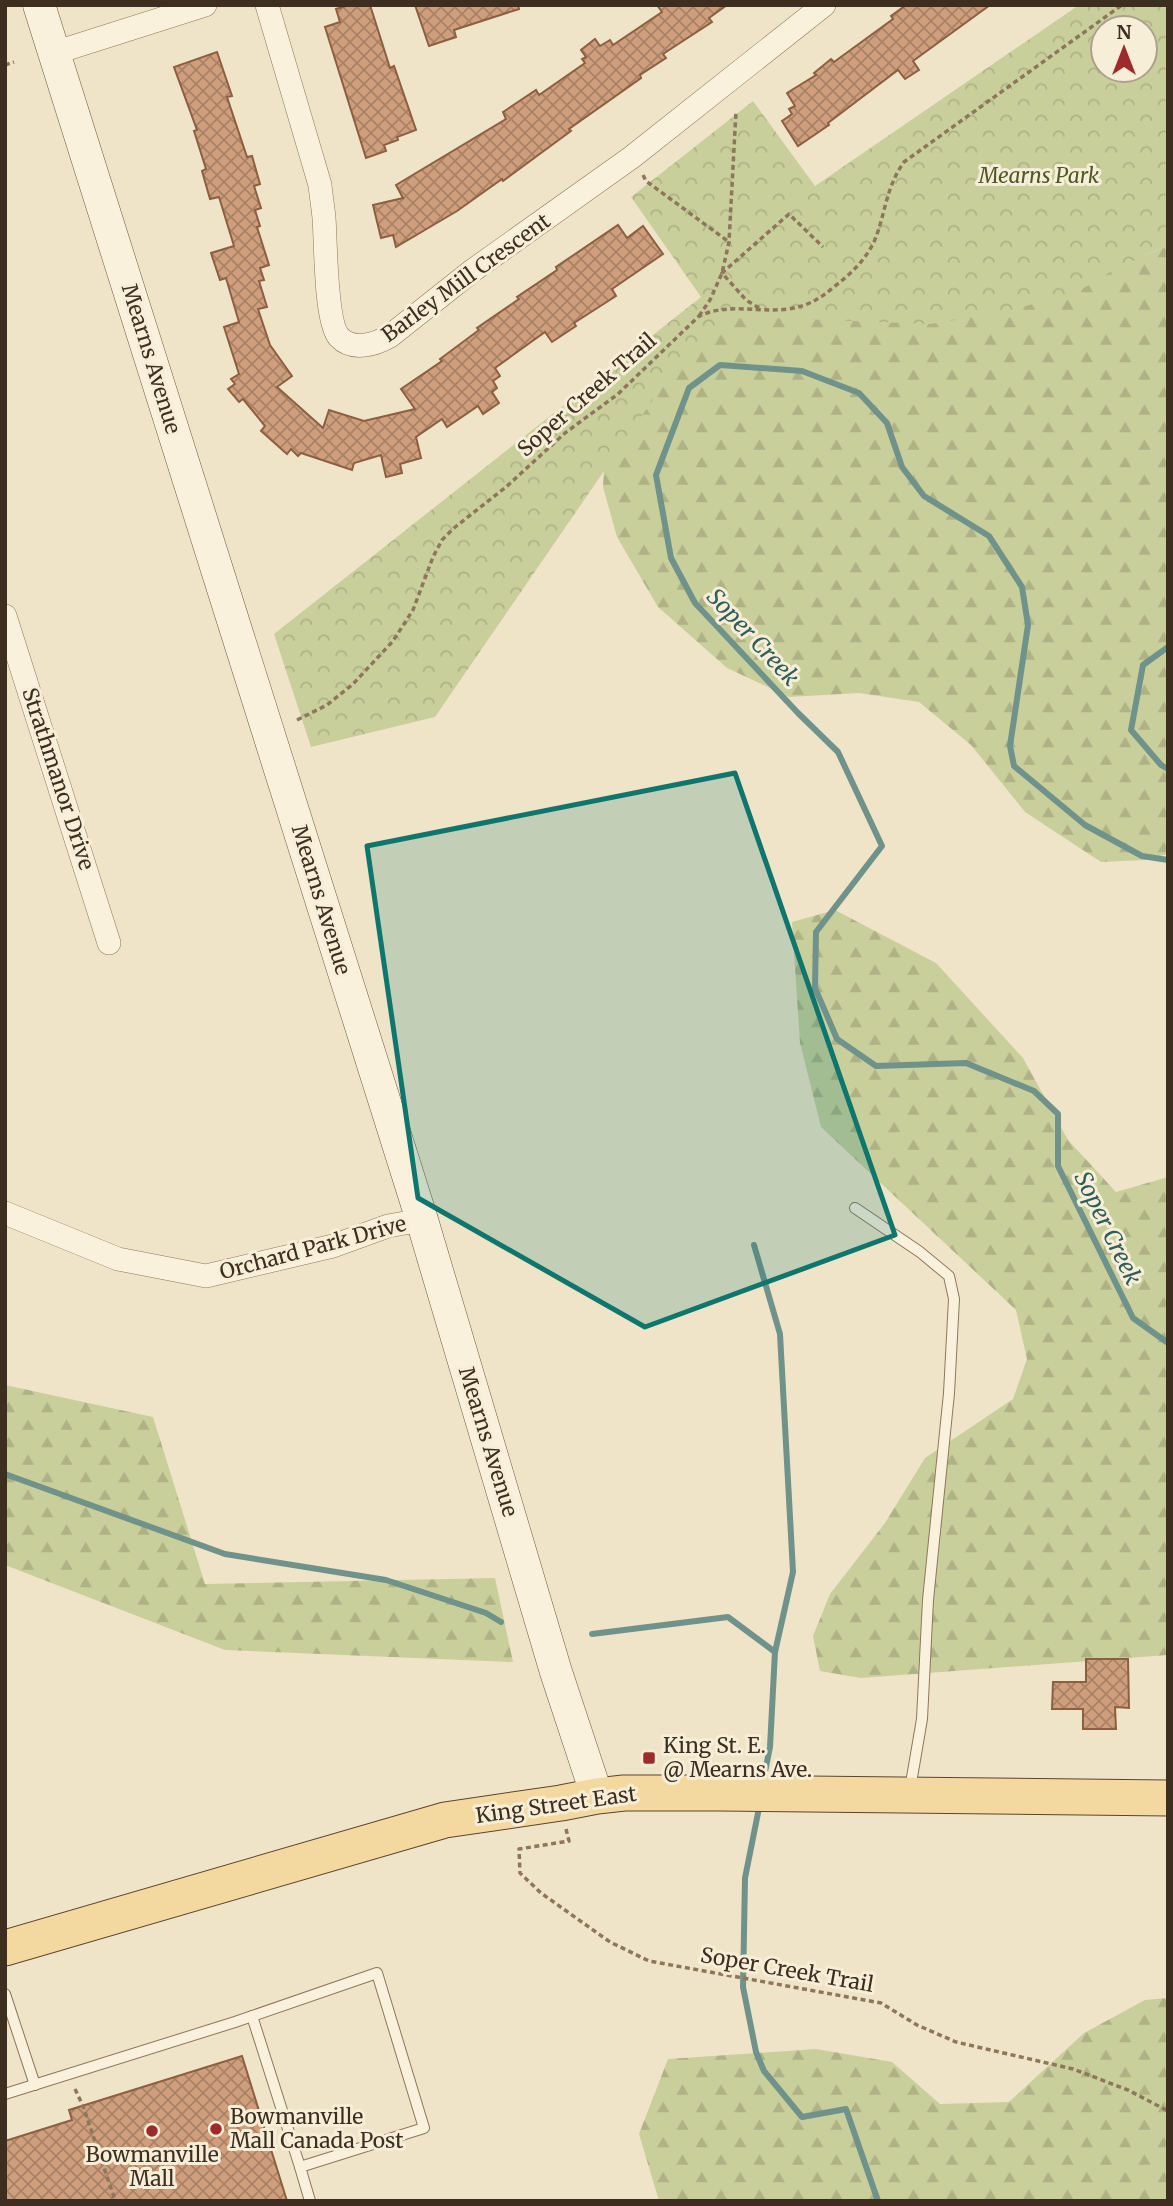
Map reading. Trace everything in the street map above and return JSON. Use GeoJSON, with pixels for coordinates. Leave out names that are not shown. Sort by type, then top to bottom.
{"type":"FeatureCollection","features":[{"type":"Feature","properties":{"kind":"main road","name":"King Street East"},"geometry":{"type":"LineString","coordinates":[[5,1948],[445,1820],[597,1796],[624,1793],[719,1793],[1168,1798]]}},
{"type":"Feature","properties":{"kind":"street","name":"Mearns Avenue"},"geometry":{"type":"LineString","coordinates":[[39,5],[422,1220],[556,1672],[597,1796]]}},
{"type":"Feature","properties":{"kind":"street"},"geometry":{"type":"LineString","coordinates":[[54,53],[205,5]]}},
{"type":"Feature","properties":{"kind":"street","name":"Barley Mill Crescent"},"geometry":{"type":"LineString","coordinates":[[267,5],[320,185],[330,309],[335,330],[341,339],[351,344],[377,343],[390,336],[472,271],[632,157],[824,5]]}},
{"type":"Feature","properties":{"kind":"street","name":"Strathmanor Drive"},"geometry":{"type":"LineString","coordinates":[[5,616],[109,943]]}},
{"type":"Feature","properties":{"kind":"street","name":"Orchard Park Drive"},"geometry":{"type":"LineString","coordinates":[[5,1213],[118,1259],[206,1276],[333,1246],[388,1226],[422,1220]]}},
{"type":"Feature","properties":{"kind":"lane"},"geometry":{"type":"LineString","coordinates":[[855,1208],[920,1252],[949,1276],[954,1298],[949,1393],[928,1600],[922,1719],[909,1795]]}},
{"type":"Feature","properties":{"kind":"lane"},"geometry":{"type":"LineString","coordinates":[[5,2094],[252,2016],[377,1973],[424,2128],[300,2167]]}},
{"type":"Feature","properties":{"kind":"lane"},"geometry":{"type":"LineString","coordinates":[[5,1994],[34,2085]]}},
{"type":"Feature","properties":{"kind":"lane"},"geometry":{"type":"LineString","coordinates":[[252,2016],[310,2201]]}},
{"type":"Feature","properties":{"kind":"path"},"geometry":{"type":"LineString","coordinates":[[698,317],[714,310],[803,307],[817,301],[850,275],[872,245],[890,187],[904,162],[1122,5]]}},
{"type":"Feature","properties":{"kind":"path"},"geometry":{"type":"LineString","coordinates":[[5,65],[14,62]]}},
{"type":"Feature","properties":{"kind":"path"},"geometry":{"type":"LineString","coordinates":[[722,274],[729,242],[736,111]]}},
{"type":"Feature","properties":{"kind":"path"},"geometry":{"type":"LineString","coordinates":[[632,157],[646,181],[729,242]]}},
{"type":"Feature","properties":{"kind":"path"},"geometry":{"type":"LineString","coordinates":[[722,274],[789,214],[823,247]]}},
{"type":"Feature","properties":{"kind":"path"},"geometry":{"type":"LineString","coordinates":[[722,274],[746,299],[758,308],[766,310]]}},
{"type":"Feature","properties":{"kind":"path","name":"Soper Creek Trail"},"geometry":{"type":"LineString","coordinates":[[297,720],[327,705],[353,684],[393,641],[413,610],[438,548],[454,528],[506,487],[565,433],[618,394],[698,317],[722,274]]}},
{"type":"Feature","properties":{"kind":"path","name":"Soper Creek Trail"},"geometry":{"type":"LineString","coordinates":[[561,1803],[569,1841],[519,1849],[520,1872],[541,1893],[610,1942],[649,1961],[881,2003],[917,2025],[956,2042],[1073,2069],[1128,2090],[1168,2112]]}},
{"type":"Feature","properties":{"kind":"path"},"geometry":{"type":"LineString","coordinates":[[69,2074],[83,2106],[115,2200],[113,2201]]}},
{"type":"Feature","properties":{"kind":"highlighted area"},"geometry":{"type":"Polygon","coordinates":[[[735,773],[895,1235],[645,1327],[418,1198],[367,846],[735,773]]]}},
{"type":"Feature","properties":{"kind":"green space","name":"Mearns Park"},"geometry":{"type":"Polygon","coordinates":[[[1079,5],[1168,5],[1168,246],[1144,255],[1078,291],[1005,312],[930,324],[750,317],[725,321],[706,332],[659,391],[435,717],[311,747],[274,634],[701,297],[631,197],[753,101],[815,186],[1079,5]]]}},
{"type":"Feature","properties":{"kind":"green space"},"geometry":{"type":"Polygon","coordinates":[[[1168,246],[1168,854],[1145,860],[1101,862],[1025,812],[971,745],[919,702],[859,693],[789,697],[727,668],[658,607],[617,537],[603,487],[605,442],[706,329],[730,313],[1144,255],[1168,246]]]}},
{"type":"Feature","properties":{"kind":"green space"},"geometry":{"type":"Polygon","coordinates":[[[835,910],[936,963],[1023,1058],[1068,1140],[1116,1192],[1168,1177],[1168,1655],[861,1678],[820,1671],[813,1636],[830,1594],[885,1523],[925,1458],[1013,1399],[1027,1359],[1016,1310],[821,1127],[800,1043],[792,922],[835,910]]]}},
{"type":"Feature","properties":{"kind":"green space"},"geometry":{"type":"Polygon","coordinates":[[[5,1385],[153,1417],[205,1584],[495,1578],[513,1662],[225,1650],[5,1565],[5,1385]]]}},
{"type":"Feature","properties":{"kind":"green space"},"geometry":{"type":"Polygon","coordinates":[[[1168,1998],[1168,2201],[659,2201],[639,2134],[668,2059],[816,2049],[892,2062],[940,2104],[1009,2102],[1084,2033],[1145,2000],[1168,1998]]]}},
{"type":"Feature","properties":{"kind":"building"},"geometry":{"type":"Polygon","coordinates":[[[349,5],[370,5],[390,68],[394,66],[416,130],[384,145],[386,151],[366,158],[325,27],[340,22],[336,9],[349,5]]]}},
{"type":"Feature","properties":{"kind":"building"},"geometry":{"type":"Polygon","coordinates":[[[415,5],[518,5],[519,9],[454,30],[456,37],[429,46],[415,5]]]}},
{"type":"Feature","properties":{"kind":"building"},"geometry":{"type":"Polygon","coordinates":[[[657,5],[727,5],[709,18],[712,22],[663,54],[666,58],[640,75],[641,78],[569,129],[571,131],[503,181],[502,179],[457,211],[396,247],[393,235],[381,238],[373,205],[403,198],[396,185],[506,119],[503,112],[536,90],[539,95],[585,63],[582,59],[586,57],[581,50],[595,39],[600,46],[610,40],[613,45],[662,12],[657,5]]]}},
{"type":"Feature","properties":{"kind":"building"},"geometry":{"type":"Polygon","coordinates":[[[906,5],[990,5],[913,61],[919,70],[905,79],[898,70],[798,146],[782,121],[792,114],[789,109],[795,106],[787,93],[816,75],[814,73],[831,59],[834,62],[893,19],[891,16],[906,5]]]}},
{"type":"Feature","properties":{"kind":"building"},"geometry":{"type":"Polygon","coordinates":[[[217,52],[232,96],[227,97],[247,157],[252,156],[260,184],[254,186],[261,208],[255,210],[260,226],[257,227],[269,265],[260,268],[264,280],[259,281],[267,307],[258,309],[270,345],[292,376],[277,387],[323,428],[329,410],[364,421],[415,409],[401,389],[442,361],[440,359],[479,330],[477,328],[557,270],[556,267],[618,225],[627,238],[643,226],[663,254],[612,289],[616,296],[574,323],[576,326],[552,342],[545,332],[495,368],[500,376],[493,381],[497,388],[492,392],[499,403],[483,414],[478,406],[447,427],[442,419],[416,437],[421,458],[400,464],[402,473],[386,477],[381,455],[354,463],[352,470],[301,453],[298,456],[291,449],[287,454],[261,431],[265,426],[243,399],[239,402],[228,389],[235,384],[231,379],[239,374],[224,327],[239,322],[226,278],[220,280],[211,253],[234,246],[219,197],[210,199],[202,171],[206,169],[194,131],[197,130],[174,67],[217,52]]]}},
{"type":"Feature","properties":{"kind":"building"},"geometry":{"type":"Polygon","coordinates":[[[1086,1659],[1128,1659],[1129,1708],[1115,1707],[1116,1729],[1083,1729],[1083,1709],[1052,1709],[1053,1682],[1086,1682],[1086,1659]]]}},
{"type":"Feature","properties":{"kind":"building","name":"Bowmanville Mall"},"geometry":{"type":"Polygon","coordinates":[[[242,2056],[287,2201],[5,2201],[5,2141],[72,2120],[69,2110],[242,2056]]]}},
{"type":"Feature","properties":{"kind":"waterway","name":"Soper Creek"},"geometry":{"type":"LineString","coordinates":[[1168,860],[1142,856],[1085,825],[1014,766],[1010,746],[1028,625],[1022,587],[989,536],[924,496],[902,467],[887,423],[859,393],[802,371],[720,365],[689,388],[656,475],[671,558],[695,603],[838,752],[882,846],[816,932],[815,988],[837,1039],[876,1066],[966,1063],[1034,1091],[1058,1114],[1058,1166],[1133,1318],[1168,1343]]}},
{"type":"Feature","properties":{"kind":"waterway","name":"Soper Creek"},"geometry":{"type":"LineString","coordinates":[[1168,647],[1143,665],[1131,730],[1161,765],[1168,769]]}},
{"type":"Feature","properties":{"kind":"waterway"},"geometry":{"type":"LineString","coordinates":[[754,1245],[780,1334],[793,1572],[775,1652],[770,1747],[763,1782]]}},
{"type":"Feature","properties":{"kind":"waterway"},"geometry":{"type":"LineString","coordinates":[[5,1474],[225,1554],[386,1580],[486,1613],[501,1622]]}},
{"type":"Feature","properties":{"kind":"waterway"},"geometry":{"type":"LineString","coordinates":[[592,1634],[728,1617],[775,1652]]}},
{"type":"Feature","properties":{"kind":"waterway"},"geometry":{"type":"LineString","coordinates":[[760,1803],[745,1878],[743,1987],[756,2052],[764,2071],[802,2117],[846,2109],[878,2201]]}},
{"type":"Feature","properties":{"kind":"place","name":"King St. E. @ Mearns Ave."},"geometry":{"type":"Point","coordinates":[649,1758]}},
{"type":"Feature","properties":{"kind":"place","name":"Bowmanville Mall Canada Post"},"geometry":{"type":"Point","coordinates":[216,2129]}},
{"type":"Feature","properties":{"kind":"place","name":"Bowmanville Mall"},"geometry":{"type":"Point","coordinates":[152,2131]}}]}
